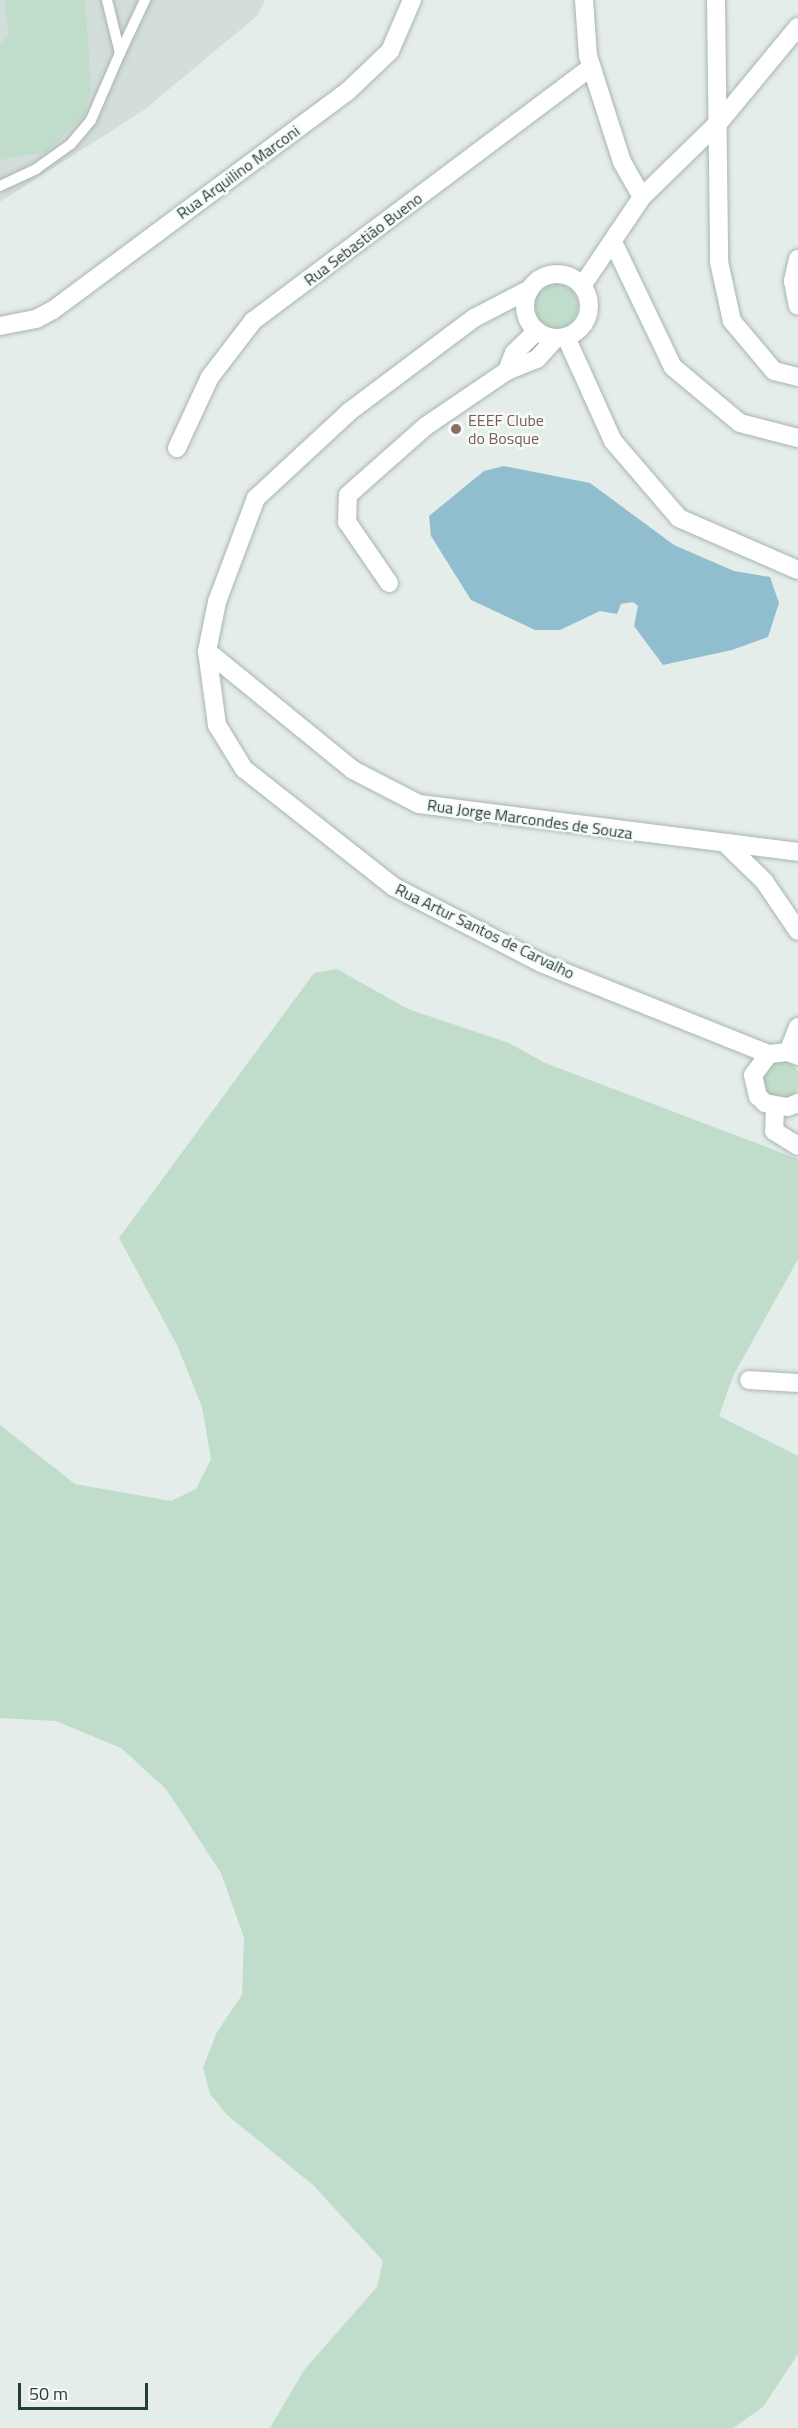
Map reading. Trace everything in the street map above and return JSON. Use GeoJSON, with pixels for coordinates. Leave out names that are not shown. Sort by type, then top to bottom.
{"type":"FeatureCollection","features":[{"type":"Feature","properties":{"kind":"street","name":"Rua Arquilino Marconi"},"geometry":{"type":"LineString","coordinates":[[0,326],[36,319],[348,93],[390,51],[412,0]]}},
{"type":"Feature","properties":{"kind":"street"},"geometry":{"type":"LineString","coordinates":[[584,0],[591,68],[621,162],[642,198]]}},
{"type":"Feature","properties":{"kind":"street"},"geometry":{"type":"LineString","coordinates":[[716,0],[721,120],[719,262],[732,321],[774,371],[798,377]]}},
{"type":"Feature","properties":{"kind":"street"},"geometry":{"type":"LineString","coordinates":[[582,286],[642,198],[721,120],[798,27]]}},
{"type":"Feature","properties":{"kind":"street","name":"Rua Sebastião Bueno"},"geometry":{"type":"LineString","coordinates":[[177,448],[210,377],[253,321],[591,68]]}},
{"type":"Feature","properties":{"kind":"street"},"geometry":{"type":"LineString","coordinates":[[613,242],[673,367],[740,423],[798,438]]}},
{"type":"Feature","properties":{"kind":"street"},"geometry":{"type":"LineString","coordinates":[[798,259],[793,281],[798,306]]}},
{"type":"Feature","properties":{"kind":"street"},"geometry":{"type":"LineString","coordinates":[[207,651],[217,602],[256,498],[349,412],[474,318],[553,275],[574,279],[582,286],[587,316],[537,359],[507,371],[426,426],[348,495],[347,522],[389,583]]}},
{"type":"Feature","properties":{"kind":"street"},"geometry":{"type":"LineString","coordinates":[[530,289],[526,313],[537,331],[561,338],[613,441],[679,518],[798,570]]}},
{"type":"Feature","properties":{"kind":"street"},"geometry":{"type":"LineString","coordinates":[[507,371],[513,353],[537,331]]}},
{"type":"Feature","properties":{"kind":"street","name":"Rua Jorge Marcondes de Souza"},"geometry":{"type":"LineString","coordinates":[[207,651],[353,770],[419,804],[727,845],[798,852]]}},
{"type":"Feature","properties":{"kind":"street","name":"Rua Artur Santos de Carvalho"},"geometry":{"type":"LineString","coordinates":[[207,651],[217,725],[244,769],[394,887],[541,963],[769,1054]]}},
{"type":"Feature","properties":{"kind":"street"},"geometry":{"type":"LineString","coordinates":[[727,845],[764,880],[798,931]]}},
{"type":"Feature","properties":{"kind":"street"},"geometry":{"type":"LineString","coordinates":[[798,1027],[793,1054],[769,1054],[757,1065],[754,1085],[758,1096],[775,1107],[798,1103]]}},
{"type":"Feature","properties":{"kind":"street"},"geometry":{"type":"LineString","coordinates":[[775,1107],[774,1131],[798,1146]]}},
{"type":"Feature","properties":{"kind":"street"},"geometry":{"type":"LineString","coordinates":[[749,1380],[798,1383]]}},
{"type":"Feature","properties":{"kind":"lane"},"geometry":{"type":"LineString","coordinates":[[107,0],[120,53]]}},
{"type":"Feature","properties":{"kind":"lane"},"geometry":{"type":"LineString","coordinates":[[0,186],[36,169],[71,144],[91,120],[145,0]]}},
{"type":"Feature","properties":{"kind":"shaded area"},"geometry":{"type":"Polygon","coordinates":[[[0,0],[265,0],[258,15],[144,110],[0,202],[0,0]]]}},
{"type":"Feature","properties":{"kind":"green space"},"geometry":{"type":"Polygon","coordinates":[[[4,0],[85,0],[91,88],[85,115],[47,152],[0,160],[0,45],[9,35],[4,0]]]}},
{"type":"Feature","properties":{"kind":"green space"},"geometry":{"type":"Polygon","coordinates":[[[555,283],[571,290],[578,306],[571,322],[555,329],[539,322],[532,306],[539,290],[555,283]]]}},
{"type":"Feature","properties":{"kind":"green space"},"geometry":{"type":"Polygon","coordinates":[[[337,969],[408,1009],[509,1043],[545,1063],[798,1159],[798,1259],[733,1376],[719,1416],[798,1456],[798,2354],[763,2407],[733,2428],[270,2428],[304,2370],[377,2287],[383,2261],[313,2185],[227,2115],[210,2094],[203,2068],[217,2032],[242,1995],[244,1938],[221,1873],[166,1789],[121,1748],[56,1721],[0,1718],[0,1425],[75,1484],[171,1501],[196,1489],[211,1459],[202,1407],[177,1345],[119,1238],[314,973],[337,969]]]}},
{"type":"Feature","properties":{"kind":"green space"},"geometry":{"type":"Polygon","coordinates":[[[781,1061],[794,1067],[800,1080],[794,1093],[781,1099],[768,1093],[762,1080],[768,1067],[781,1061]]]}},
{"type":"Feature","properties":{"kind":"water"},"geometry":{"type":"Polygon","coordinates":[[[504,466],[590,483],[674,545],[734,571],[770,577],[779,603],[768,637],[732,650],[663,665],[634,626],[638,606],[633,602],[621,604],[617,614],[600,611],[560,630],[535,630],[471,600],[431,536],[429,516],[484,471],[504,466]]]}},
{"type":"Feature","properties":{"kind":"place","name":"EEEF Clube do Bosque"},"geometry":{"type":"Point","coordinates":[456,429]}}]}
